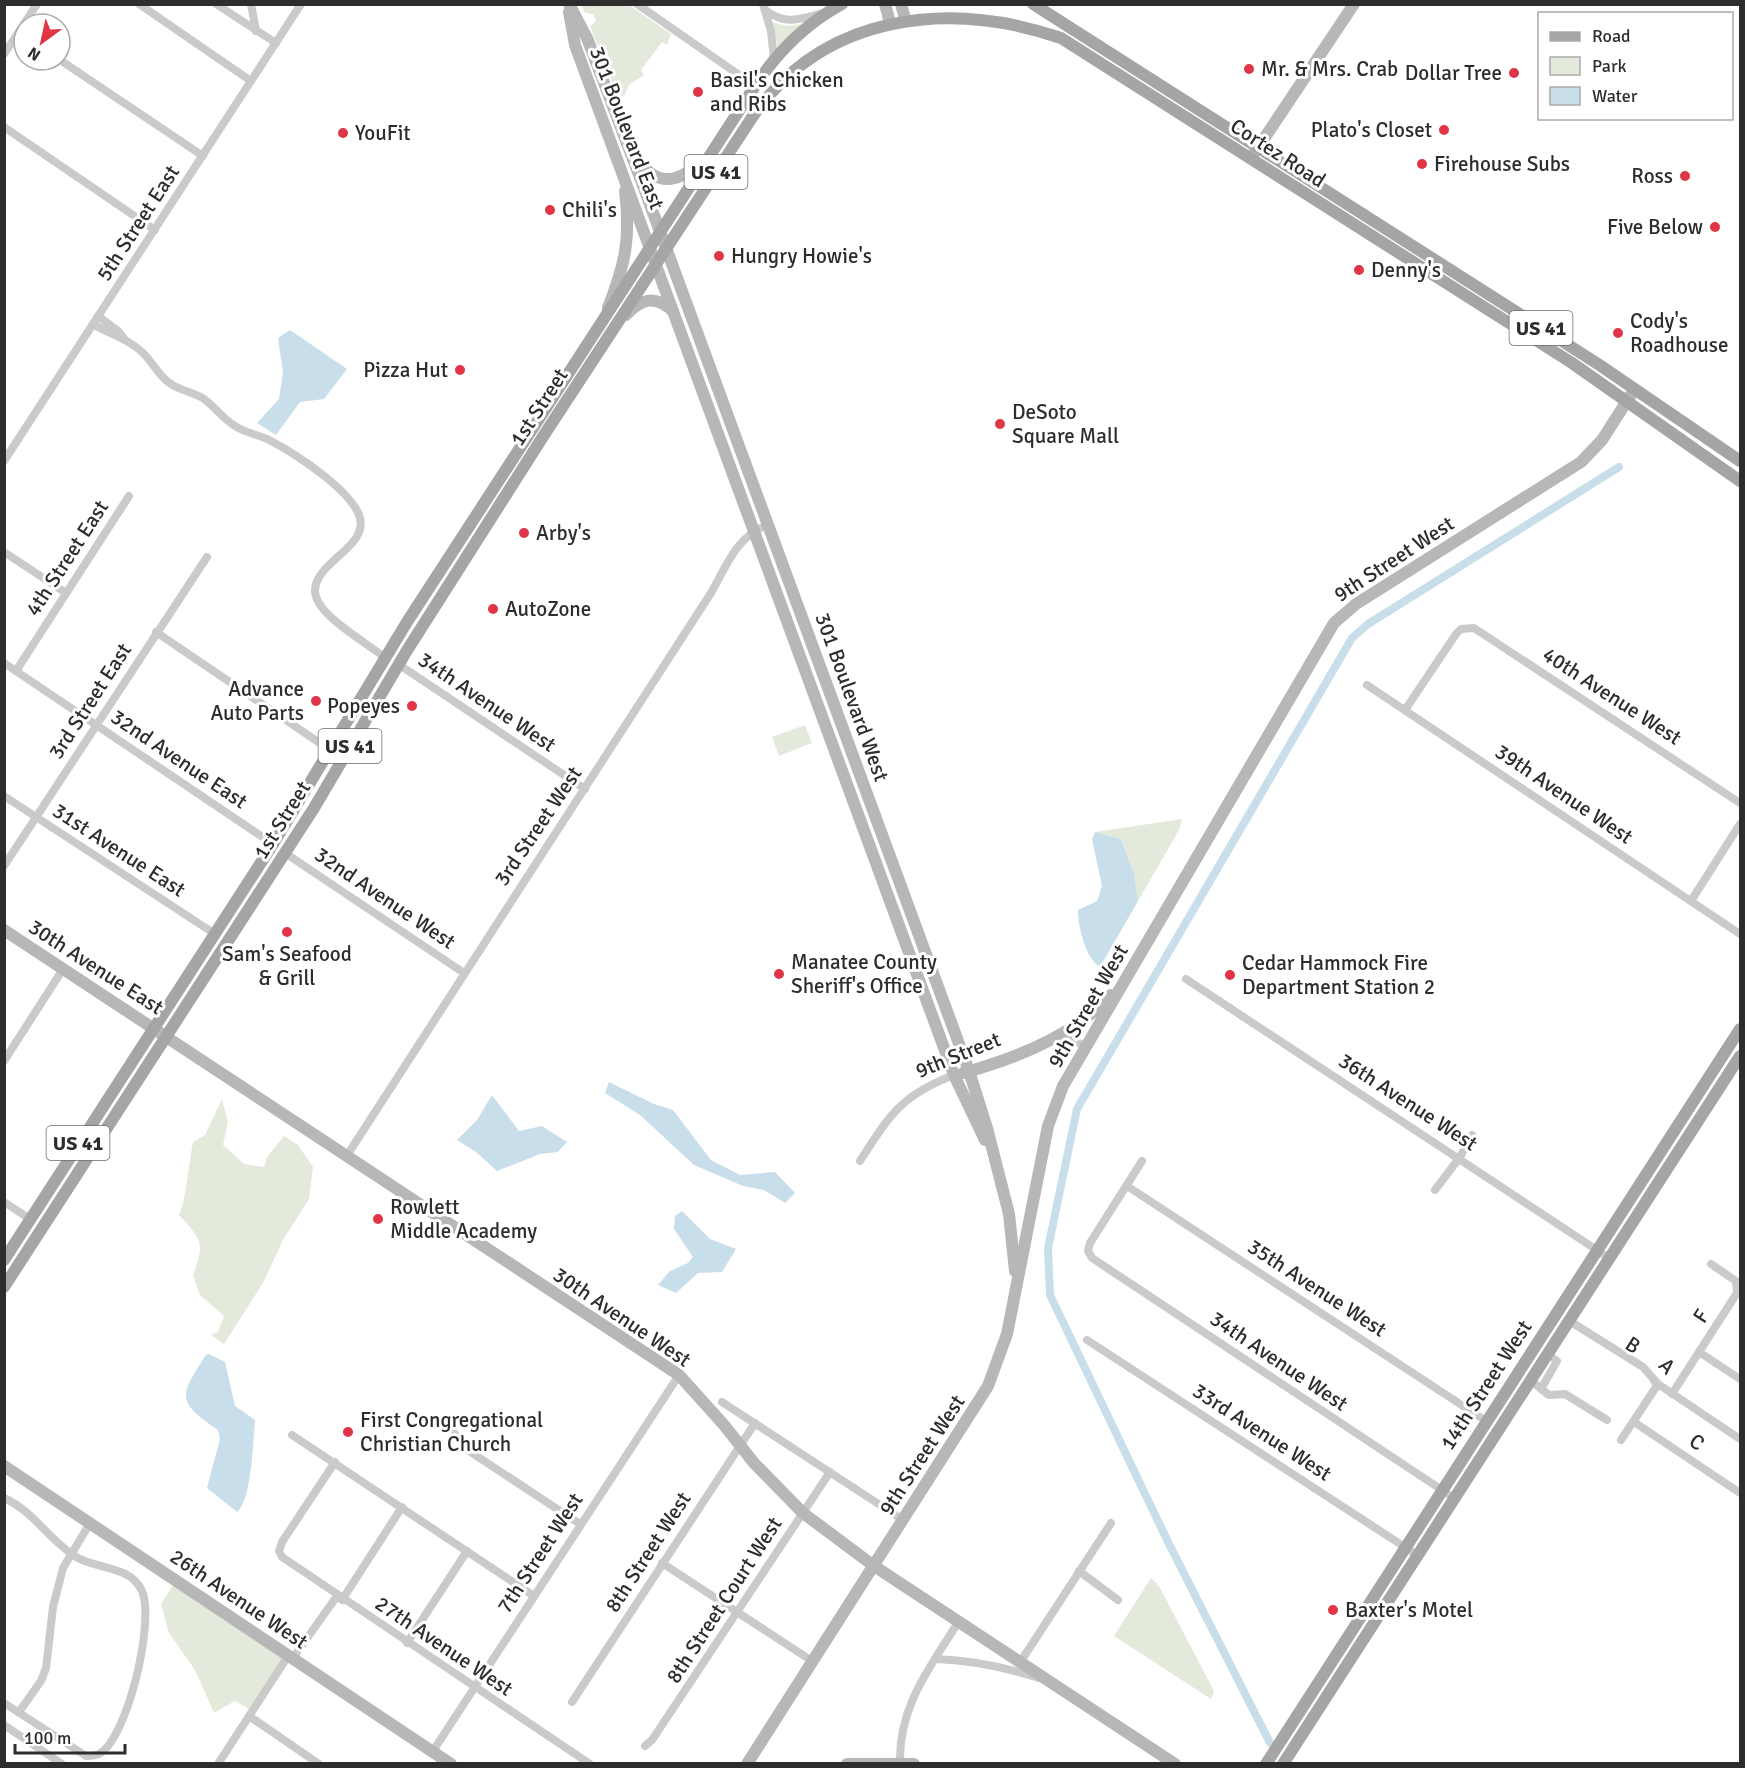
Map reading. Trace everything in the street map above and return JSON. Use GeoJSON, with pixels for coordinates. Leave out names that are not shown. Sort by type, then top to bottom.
{"type":"FeatureCollection","features":[{"type":"Feature","properties":{"kind":"main road","name":"301 Boulevard East"},"geometry":{"type":"LineString","coordinates":[[568,4],[587,38],[666,249]]}},
{"type":"Feature","properties":{"kind":"main road","name":"301 Boulevard East"},"geometry":{"type":"LineString","coordinates":[[568,4],[575,45],[656,263]]}},
{"type":"Feature","properties":{"kind":"main road","name":"US 41"},"geometry":{"type":"LineString","coordinates":[[661,232],[774,59],[800,32],[842,4]]}},
{"type":"Feature","properties":{"kind":"main road"},"geometry":{"type":"LineString","coordinates":[[885,4],[889,19]]}},
{"type":"Feature","properties":{"kind":"main road"},"geometry":{"type":"LineString","coordinates":[[1251,158],[1354,4]]}},
{"type":"Feature","properties":{"kind":"main road","name":"Cortez Road"},"geometry":{"type":"LineString","coordinates":[[1037,6],[1453,271],[1740,461]]}},
{"type":"Feature","properties":{"kind":"main road","name":"Cortez Road"},"geometry":{"type":"LineString","coordinates":[[666,249],[768,95],[799,64],[822,48],[857,29],[889,19],[902,10],[973,12],[1012,19],[1037,27],[1072,44],[1627,401],[1701,456],[1740,481]]}},
{"type":"Feature","properties":{"kind":"main road"},"geometry":{"type":"LineString","coordinates":[[627,143],[643,167],[661,178],[681,177],[706,160]]}},
{"type":"Feature","properties":{"kind":"main road"},"geometry":{"type":"LineString","coordinates":[[605,330],[628,242],[622,172]]}},
{"type":"Feature","properties":{"kind":"main road","name":"1st Street"},"geometry":{"type":"LineString","coordinates":[[4,1287],[286,852],[398,664],[605,330],[661,232]]}},
{"type":"Feature","properties":{"kind":"main road","name":"1st Street"},"geometry":{"type":"LineString","coordinates":[[4,1260],[273,844],[384,657],[449,557],[605,330],[666,249]]}},
{"type":"Feature","properties":{"kind":"main road","name":"301 Boulevard West"},"geometry":{"type":"LineString","coordinates":[[666,249],[969,1071],[1013,1234],[1015,1280],[1012,1304]]}},
{"type":"Feature","properties":{"kind":"main road","name":"301 Boulevard West"},"geometry":{"type":"LineString","coordinates":[[656,263],[954,1075],[994,1160]]}},
{"type":"Feature","properties":{"kind":"main road"},"geometry":{"type":"LineString","coordinates":[[605,330],[644,301],[659,301],[673,311]]}},
{"type":"Feature","properties":{"kind":"main road","name":"9th Street West"},"geometry":{"type":"LineString","coordinates":[[747,1764],[988,1386],[1004,1342],[1048,1126],[1063,1086],[1334,623],[1356,604],[1581,462],[1602,441],[1634,390]]}},
{"type":"Feature","properties":{"kind":"main road"},"geometry":{"type":"LineString","coordinates":[[398,664],[398,650],[442,580],[449,557]]}},
{"type":"Feature","properties":{"kind":"main road"},"geometry":{"type":"LineString","coordinates":[[348,749],[355,722],[387,667],[384,657]]}},
{"type":"Feature","properties":{"kind":"main road"},"geometry":{"type":"LineString","coordinates":[[286,852],[293,828],[333,760],[334,754],[330,750]]}},
{"type":"Feature","properties":{"kind":"main road","name":"30th Avenue East"},"geometry":{"type":"LineString","coordinates":[[4,930],[166,1036]]}},
{"type":"Feature","properties":{"kind":"main road","name":"9th Street"},"geometry":{"type":"LineString","coordinates":[[954,1075],[1064,1033],[1096,1010],[1126,977]]}},
{"type":"Feature","properties":{"kind":"main road","name":"14th Street West"},"geometry":{"type":"LineString","coordinates":[[1266,1764],[1740,1029]]}},
{"type":"Feature","properties":{"kind":"main road","name":"30th Avenue West"},"geometry":{"type":"LineString","coordinates":[[166,1036],[679,1375],[802,1513],[874,1566],[1057,1684],[1175,1764]]}},
{"type":"Feature","properties":{"kind":"main road","name":"14th Street West"},"geometry":{"type":"LineString","coordinates":[[1282,1764],[1740,1057]]}},
{"type":"Feature","properties":{"kind":"main road"},"geometry":{"type":"LineString","coordinates":[[49,1217],[48,1207],[86,1146],[94,1120]]}},
{"type":"Feature","properties":{"kind":"main road"},"geometry":{"type":"LineString","coordinates":[[4,1274],[32,1229],[30,1219]]}},
{"type":"Feature","properties":{"kind":"main road","name":"26th Avenue West"},"geometry":{"type":"LineString","coordinates":[[4,1466],[451,1764]]}},
{"type":"Feature","properties":{"kind":"main road"},"geometry":{"type":"LineString","coordinates":[[846,1764],[914,1764]]}},
{"type":"Feature","properties":{"kind":"street"},"geometry":{"type":"LineString","coordinates":[[138,4],[251,81]]}},
{"type":"Feature","properties":{"kind":"street"},"geometry":{"type":"LineString","coordinates":[[216,4],[276,44]]}},
{"type":"Feature","properties":{"kind":"street"},"geometry":{"type":"LineString","coordinates":[[251,4],[256,31]]}},
{"type":"Feature","properties":{"kind":"street","name":"5th Street East"},"geometry":{"type":"LineString","coordinates":[[4,461],[301,4]]}},
{"type":"Feature","properties":{"kind":"street"},"geometry":{"type":"LineString","coordinates":[[637,4],[755,86]]}},
{"type":"Feature","properties":{"kind":"street"},"geometry":{"type":"LineString","coordinates":[[764,8],[776,18],[787,21],[830,11]]}},
{"type":"Feature","properties":{"kind":"street"},"geometry":{"type":"LineString","coordinates":[[764,8],[774,46],[774,59]]}},
{"type":"Feature","properties":{"kind":"street"},"geometry":{"type":"LineString","coordinates":[[72,68],[203,156]]}},
{"type":"Feature","properties":{"kind":"street"},"geometry":{"type":"LineString","coordinates":[[4,127],[155,230]]}},
{"type":"Feature","properties":{"kind":"street"},"geometry":{"type":"LineString","coordinates":[[1344,219],[1352,207]]}},
{"type":"Feature","properties":{"kind":"street"},"geometry":{"type":"LineString","coordinates":[[1445,283],[1453,271]]}},
{"type":"Feature","properties":{"kind":"street"},"geometry":{"type":"LineString","coordinates":[[96,320],[118,331],[125,340],[144,353],[167,382],[203,399],[235,427],[273,441],[327,479],[349,501],[360,517],[360,529],[354,540],[317,579],[315,588],[317,603],[327,614],[384,657]]}},
{"type":"Feature","properties":{"kind":"street","name":"4th Street East"},"geometry":{"type":"LineString","coordinates":[[16,670],[129,496]]}},
{"type":"Feature","properties":{"kind":"street"},"geometry":{"type":"LineString","coordinates":[[753,530],[767,525]]}},
{"type":"Feature","properties":{"kind":"street","name":"3rd Street West"},"geometry":{"type":"LineString","coordinates":[[346,1156],[711,593],[740,543],[753,530]]}},
{"type":"Feature","properties":{"kind":"street"},"geometry":{"type":"LineString","coordinates":[[4,552],[66,592]]}},
{"type":"Feature","properties":{"kind":"street","name":"3rd Street East"},"geometry":{"type":"LineString","coordinates":[[4,866],[207,557]]}},
{"type":"Feature","properties":{"kind":"street","name":"40th Avenue West"},"geometry":{"type":"LineString","coordinates":[[1406,710],[1461,629],[1474,628],[1740,803]]}},
{"type":"Feature","properties":{"kind":"street"},"geometry":{"type":"LineString","coordinates":[[156,632],[330,750]]}},
{"type":"Feature","properties":{"kind":"street","name":"32nd Avenue East"},"geometry":{"type":"LineString","coordinates":[[4,663],[273,844]]}},
{"type":"Feature","properties":{"kind":"street","name":"34th Avenue West"},"geometry":{"type":"LineString","coordinates":[[398,664],[585,789]]}},
{"type":"Feature","properties":{"kind":"street","name":"39th Avenue West"},"geometry":{"type":"LineString","coordinates":[[1367,685],[1740,934]]}},
{"type":"Feature","properties":{"kind":"street","name":"31st Avenue East"},"geometry":{"type":"LineString","coordinates":[[4,796],[214,934]]}},
{"type":"Feature","properties":{"kind":"street"},"geometry":{"type":"LineString","coordinates":[[1691,901],[1740,824]]}},
{"type":"Feature","properties":{"kind":"street","name":"32nd Avenue West"},"geometry":{"type":"LineString","coordinates":[[286,852],[464,973]]}},
{"type":"Feature","properties":{"kind":"street"},"geometry":{"type":"LineString","coordinates":[[899,923],[912,919]]}},
{"type":"Feature","properties":{"kind":"street"},"geometry":{"type":"LineString","coordinates":[[4,1061],[63,969]]}},
{"type":"Feature","properties":{"kind":"street","name":"36th Avenue West"},"geometry":{"type":"LineString","coordinates":[[1186,980],[1460,1157],[1609,1257]]}},
{"type":"Feature","properties":{"kind":"street"},"geometry":{"type":"LineString","coordinates":[[1064,1033],[1086,1048]]}},
{"type":"Feature","properties":{"kind":"street"},"geometry":{"type":"LineString","coordinates":[[1719,1061],[1740,1057]]}},
{"type":"Feature","properties":{"kind":"street","name":"9th Street"},"geometry":{"type":"LineString","coordinates":[[860,1161],[896,1107],[920,1090],[954,1075]]}},
{"type":"Feature","properties":{"kind":"street"},"geometry":{"type":"LineString","coordinates":[[1435,1190],[1460,1157],[1472,1135]]}},
{"type":"Feature","properties":{"kind":"street"},"geometry":{"type":"LineString","coordinates":[[1127,1186],[1142,1161]]}},
{"type":"Feature","properties":{"kind":"street","name":"34th Avenue West"},"geometry":{"type":"LineString","coordinates":[[1127,1186],[1090,1243],[1088,1251],[1092,1258],[1454,1498]]}},
{"type":"Feature","properties":{"kind":"street","name":"35th Avenue West"},"geometry":{"type":"LineString","coordinates":[[1127,1186],[1486,1421]]}},
{"type":"Feature","properties":{"kind":"street"},"geometry":{"type":"LineString","coordinates":[[4,1202],[30,1219]]}},
{"type":"Feature","properties":{"kind":"street","name":"F"},"geometry":{"type":"LineString","coordinates":[[1672,1394],[1738,1288],[1736,1281],[1711,1264]]}},
{"type":"Feature","properties":{"kind":"street","name":"A"},"geometry":{"type":"LineString","coordinates":[[1568,1320],[1643,1367],[1658,1384],[1740,1439]]}},
{"type":"Feature","properties":{"kind":"street","name":"33rd Avenue West"},"geometry":{"type":"LineString","coordinates":[[1087,1340],[1417,1555]]}},
{"type":"Feature","properties":{"kind":"street"},"geometry":{"type":"LineString","coordinates":[[1699,1352],[1740,1379]]}},
{"type":"Feature","properties":{"kind":"street"},"geometry":{"type":"LineString","coordinates":[[1541,1389],[1557,1361],[1547,1353]]}},
{"type":"Feature","properties":{"kind":"street","name":"7th Street West"},"geometry":{"type":"LineString","coordinates":[[433,1751],[679,1375]]}},
{"type":"Feature","properties":{"kind":"street"},"geometry":{"type":"LineString","coordinates":[[1530,1380],[1549,1395],[1565,1394],[1607,1420]]}},
{"type":"Feature","properties":{"kind":"street"},"geometry":{"type":"LineString","coordinates":[[1621,1440],[1658,1384]]}},
{"type":"Feature","properties":{"kind":"street"},"geometry":{"type":"LineString","coordinates":[[722,1402],[903,1520]]}},
{"type":"Feature","properties":{"kind":"street","name":"C"},"geometry":{"type":"LineString","coordinates":[[1634,1422],[1740,1493]]}},
{"type":"Feature","properties":{"kind":"street","name":"8th Street West"},"geometry":{"type":"LineString","coordinates":[[572,1702],[755,1423]]}},
{"type":"Feature","properties":{"kind":"street"},"geometry":{"type":"LineString","coordinates":[[451,1428],[463,1447],[580,1524]]}},
{"type":"Feature","properties":{"kind":"street"},"geometry":{"type":"LineString","coordinates":[[292,1435],[534,1596]]}},
{"type":"Feature","properties":{"kind":"street","name":"27th Avenue West"},"geometry":{"type":"LineString","coordinates":[[335,1462],[282,1542],[280,1554],[287,1563],[590,1764]]}},
{"type":"Feature","properties":{"kind":"street","name":"8th Street Court West"},"geometry":{"type":"LineString","coordinates":[[645,1746],[652,1740],[830,1472]]}},
{"type":"Feature","properties":{"kind":"street"},"geometry":{"type":"LineString","coordinates":[[4,1498],[16,1503],[55,1542],[80,1559],[124,1573],[142,1592],[144,1616],[142,1654],[124,1717],[104,1749],[97,1755],[86,1756],[4,1703]]}},
{"type":"Feature","properties":{"kind":"street"},"geometry":{"type":"LineString","coordinates":[[218,1764],[291,1657],[340,1598],[402,1507]]}},
{"type":"Feature","properties":{"kind":"street"},"geometry":{"type":"LineString","coordinates":[[19,1712],[41,1681],[46,1668],[56,1590],[71,1553],[90,1523]]}},
{"type":"Feature","properties":{"kind":"street"},"geometry":{"type":"LineString","coordinates":[[1021,1661],[1111,1523]]}},
{"type":"Feature","properties":{"kind":"street"},"geometry":{"type":"LineString","coordinates":[[406,1643],[467,1551]]}},
{"type":"Feature","properties":{"kind":"street"},"geometry":{"type":"LineString","coordinates":[[662,1563],[813,1661]]}},
{"type":"Feature","properties":{"kind":"street"},"geometry":{"type":"LineString","coordinates":[[1079,1571],[1119,1600]]}},
{"type":"Feature","properties":{"kind":"street"},"geometry":{"type":"LineString","coordinates":[[900,1763],[902,1727],[906,1710],[914,1693],[959,1621]]}},
{"type":"Feature","properties":{"kind":"street","name":"30th Avenue West"},"geometry":{"type":"LineString","coordinates":[[935,1659],[964,1660],[1000,1666],[1057,1684]]}},
{"type":"Feature","properties":{"kind":"street"},"geometry":{"type":"LineString","coordinates":[[249,1716],[319,1764]]}},
{"type":"Feature","properties":{"kind":"street"},"geometry":{"type":"LineString","coordinates":[[4,1725],[62,1764]]}},
{"type":"Feature","properties":{"kind":"green space"},"geometry":{"type":"Polygon","coordinates":[[[581,5],[629,5],[671,34],[667,45],[662,42],[641,70],[644,75],[629,85],[624,96],[617,95],[590,26],[596,21],[593,14],[585,13],[581,5]]]}},
{"type":"Feature","properties":{"kind":"green space"},"geometry":{"type":"Polygon","coordinates":[[[772,22],[786,26],[802,24],[778,47],[772,22]]]}},
{"type":"Feature","properties":{"kind":"green space"},"geometry":{"type":"Polygon","coordinates":[[[805,725],[812,743],[779,756],[772,737],[805,725]]]}},
{"type":"Feature","properties":{"kind":"green space"},"geometry":{"type":"Polygon","coordinates":[[[1182,819],[1179,830],[1138,901],[1134,874],[1121,839],[1095,832],[1182,819]]]}},
{"type":"Feature","properties":{"kind":"green space"},"geometry":{"type":"Polygon","coordinates":[[[222,1099],[228,1122],[223,1145],[244,1164],[264,1167],[267,1157],[284,1136],[298,1145],[313,1167],[309,1199],[283,1240],[263,1283],[224,1344],[211,1335],[218,1332],[224,1316],[200,1295],[193,1275],[199,1256],[199,1242],[193,1230],[179,1215],[193,1142],[205,1135],[222,1099]]]}},
{"type":"Feature","properties":{"kind":"green space"},"geometry":{"type":"Polygon","coordinates":[[[1151,1578],[1159,1586],[1214,1691],[1211,1699],[1114,1636],[1151,1578]]]}},
{"type":"Feature","properties":{"kind":"green space"},"geometry":{"type":"Polygon","coordinates":[[[174,1584],[283,1657],[249,1709],[235,1701],[214,1713],[195,1670],[169,1633],[161,1604],[174,1584]]]}},
{"type":"Feature","properties":{"kind":"water"},"geometry":{"type":"Polygon","coordinates":[[[290,330],[347,369],[324,399],[300,402],[276,435],[257,423],[279,399],[283,373],[278,338],[290,330]]]}},
{"type":"Feature","properties":{"kind":"water"},"geometry":{"type":"Polygon","coordinates":[[[1095,832],[1121,839],[1134,874],[1138,901],[1100,967],[1086,949],[1079,924],[1078,910],[1097,901],[1102,886],[1092,839],[1095,832]]]}},
{"type":"Feature","properties":{"kind":"water"},"geometry":{"type":"Polygon","coordinates":[[[609,1082],[654,1104],[673,1110],[711,1160],[740,1175],[775,1172],[795,1193],[785,1203],[764,1190],[743,1186],[694,1165],[640,1115],[605,1093],[609,1082]]]}},
{"type":"Feature","properties":{"kind":"water"},"geometry":{"type":"Polygon","coordinates":[[[492,1095],[519,1131],[542,1126],[567,1142],[558,1152],[540,1154],[497,1171],[476,1152],[457,1140],[477,1120],[492,1095]]]}},
{"type":"Feature","properties":{"kind":"water"},"geometry":{"type":"Polygon","coordinates":[[[682,1211],[710,1239],[736,1249],[722,1272],[698,1273],[676,1293],[658,1285],[670,1271],[688,1263],[693,1257],[674,1229],[675,1216],[682,1211]]]}},
{"type":"Feature","properties":{"kind":"water"},"geometry":{"type":"Polygon","coordinates":[[[209,1354],[225,1362],[235,1406],[255,1420],[249,1483],[242,1505],[237,1512],[207,1488],[220,1439],[218,1430],[195,1412],[186,1397],[191,1380],[206,1355],[209,1354]]]}},
{"type":"Feature","properties":{"kind":"waterway"},"geometry":{"type":"LineString","coordinates":[[1270,1743],[1169,1544],[1050,1295],[1048,1248],[1077,1109],[1352,638],[1368,624],[1619,467]]}},
{"type":"Feature","properties":{"kind":"place","name":"Mr. & Mrs. Crab"},"geometry":{"type":"Point","coordinates":[1249,69]}},
{"type":"Feature","properties":{"kind":"place","name":"Dollar Tree"},"geometry":{"type":"Point","coordinates":[1514,73]}},
{"type":"Feature","properties":{"kind":"place","name":"Basil's Chicken and Ribs"},"geometry":{"type":"Point","coordinates":[698,92]}},
{"type":"Feature","properties":{"kind":"place","name":"Plato's Closet"},"geometry":{"type":"Point","coordinates":[1444,130]}},
{"type":"Feature","properties":{"kind":"place","name":"YouFit"},"geometry":{"type":"Point","coordinates":[343,133]}},
{"type":"Feature","properties":{"kind":"place","name":"Firehouse Subs"},"geometry":{"type":"Point","coordinates":[1422,164]}},
{"type":"Feature","properties":{"kind":"place","name":"Ross"},"geometry":{"type":"Point","coordinates":[1685,176]}},
{"type":"Feature","properties":{"kind":"place","name":"Chili's"},"geometry":{"type":"Point","coordinates":[550,210]}},
{"type":"Feature","properties":{"kind":"place","name":"Five Below"},"geometry":{"type":"Point","coordinates":[1715,227]}},
{"type":"Feature","properties":{"kind":"place","name":"Hungry Howie's"},"geometry":{"type":"Point","coordinates":[719,256]}},
{"type":"Feature","properties":{"kind":"place","name":"Denny's"},"geometry":{"type":"Point","coordinates":[1359,270]}},
{"type":"Feature","properties":{"kind":"place","name":"Cody's Roadhouse"},"geometry":{"type":"Point","coordinates":[1618,333]}},
{"type":"Feature","properties":{"kind":"place","name":"Pizza Hut"},"geometry":{"type":"Point","coordinates":[460,370]}},
{"type":"Feature","properties":{"kind":"place","name":"DeSoto Square Mall"},"geometry":{"type":"Point","coordinates":[1000,424]}},
{"type":"Feature","properties":{"kind":"place","name":"Arby's"},"geometry":{"type":"Point","coordinates":[524,533]}},
{"type":"Feature","properties":{"kind":"place","name":"AutoZone"},"geometry":{"type":"Point","coordinates":[493,609]}},
{"type":"Feature","properties":{"kind":"place","name":"Advance Auto Parts"},"geometry":{"type":"Point","coordinates":[316,701]}},
{"type":"Feature","properties":{"kind":"place","name":"Popeyes"},"geometry":{"type":"Point","coordinates":[412,706]}},
{"type":"Feature","properties":{"kind":"place","name":"Sam's Seafood & Grill"},"geometry":{"type":"Point","coordinates":[287,932]}},
{"type":"Feature","properties":{"kind":"place","name":"Manatee County Sheriff's Office"},"geometry":{"type":"Point","coordinates":[779,974]}},
{"type":"Feature","properties":{"kind":"place","name":"Cedar Hammock Fire Department Station 2"},"geometry":{"type":"Point","coordinates":[1230,975]}},
{"type":"Feature","properties":{"kind":"place","name":"Rowlett Middle Academy"},"geometry":{"type":"Point","coordinates":[378,1219]}},
{"type":"Feature","properties":{"kind":"place","name":"First Congregational Christian Church"},"geometry":{"type":"Point","coordinates":[348,1432]}},
{"type":"Feature","properties":{"kind":"place","name":"Baxter's Motel"},"geometry":{"type":"Point","coordinates":[1333,1610]}}]}
